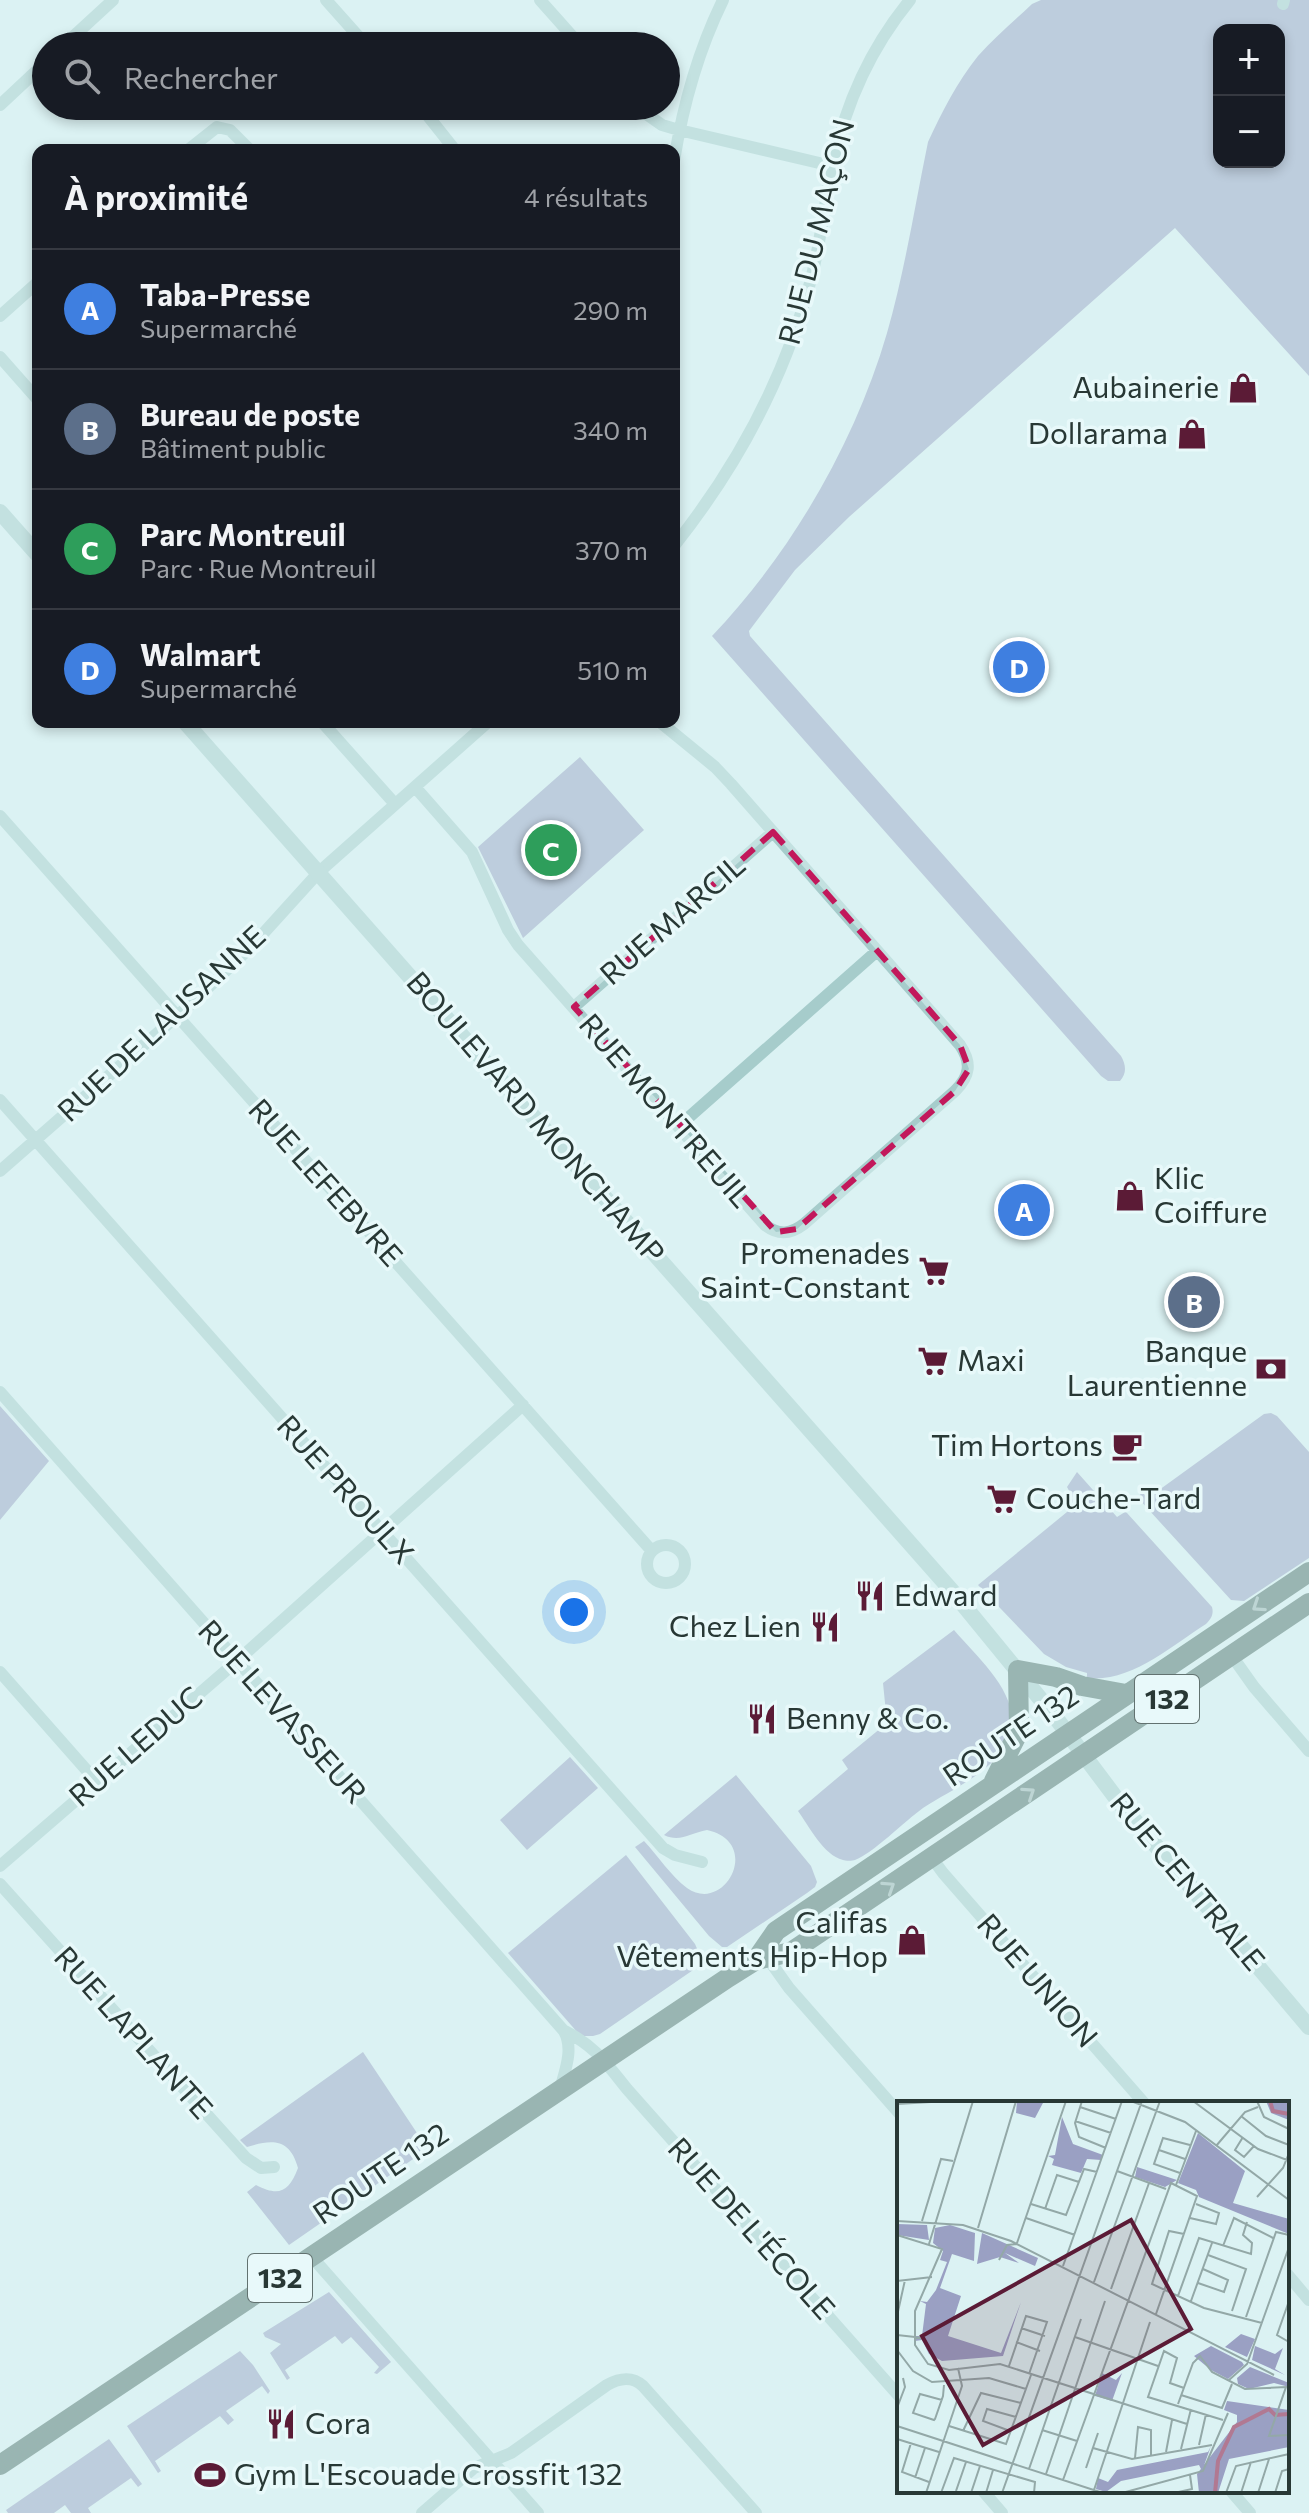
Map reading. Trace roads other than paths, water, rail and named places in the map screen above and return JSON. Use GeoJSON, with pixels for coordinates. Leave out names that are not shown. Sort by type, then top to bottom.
{"type":"FeatureCollection","features":[{"type":"Feature","properties":{"kind":"highway","name":"ROUTE 132"},"geometry":{"type":"LineString","coordinates":[[762,1956],[776,1931],[1309,1572]]}},
{"type":"Feature","properties":{"kind":"highway","name":"ROUTE 132"},"geometry":{"type":"LineString","coordinates":[[0,2465],[762,1956],[791,1952],[1309,1603]]}},
{"type":"Feature","properties":{"kind":"highway"},"geometry":{"type":"LineString","coordinates":[[992,1784],[1019,1731],[1018,1670],[1126,1694]]}},
{"type":"Feature","properties":{"kind":"street"},"geometry":{"type":"LineString","coordinates":[[78,32],[113,0]]}},
{"type":"Feature","properties":{"kind":"street"},"geometry":{"type":"LineString","coordinates":[[326,0],[355,32]]}},
{"type":"Feature","properties":{"kind":"street"},"geometry":{"type":"LineString","coordinates":[[540,0],[569,32]]}},
{"type":"Feature","properties":{"kind":"street"},"geometry":{"type":"LineString","coordinates":[[677,144],[685,101],[703,45],[723,0]]}},
{"type":"Feature","properties":{"kind":"street","name":"RUE DU MAÇON"},"geometry":{"type":"LineString","coordinates":[[680,538],[732,464],[783,362],[811,281],[832,166],[849,105],[858,80],[910,0]]}},
{"type":"Feature","properties":{"kind":"street"},"geometry":{"type":"LineString","coordinates":[[0,105],[32,75]]}},
{"type":"Feature","properties":{"kind":"street"},"geometry":{"type":"LineString","coordinates":[[431,120],[450,144]]}},
{"type":"Feature","properties":{"kind":"street"},"geometry":{"type":"LineString","coordinates":[[655,120],[679,130],[832,166]]}},
{"type":"Feature","properties":{"kind":"street"},"geometry":{"type":"LineString","coordinates":[[196,144],[217,127],[230,130],[244,144]]}},
{"type":"Feature","properties":{"kind":"street"},"geometry":{"type":"LineString","coordinates":[[0,316],[32,287]]}},
{"type":"Feature","properties":{"kind":"street"},"geometry":{"type":"LineString","coordinates":[[0,357],[32,393]]}},
{"type":"Feature","properties":{"kind":"street"},"geometry":{"type":"LineString","coordinates":[[0,512],[32,548]]}},
{"type":"Feature","properties":{"kind":"street","name":"BOULEVARD MONCHAMP"},"geometry":{"type":"LineString","coordinates":[[190,728],[843,1467],[1018,1670],[1069,1734]]}},
{"type":"Feature","properties":{"kind":"street"},"geometry":{"type":"LineString","coordinates":[[327,728],[395,804]]}},
{"type":"Feature","properties":{"kind":"street"},"geometry":{"type":"LineString","coordinates":[[319,872],[481,728]]}},
{"type":"Feature","properties":{"kind":"street","name":"RUE MONTREUIL"},"geometry":{"type":"LineString","coordinates":[[415,787],[472,852],[512,937],[765,1225],[776,1232],[791,1232],[804,1224],[963,1083],[968,1062],[960,1045],[715,767],[667,728]]}},
{"type":"Feature","properties":{"kind":"street","name":"RUE LEFEBVRE"},"geometry":{"type":"LineString","coordinates":[[0,816],[651,1550]]}},
{"type":"Feature","properties":{"kind":"street","name":"RUE MARCIL"},"geometry":{"type":"LineString","coordinates":[[574,1007],[773,832]]}},
{"type":"Feature","properties":{"kind":"street","name":"RUE DE LAUSANNE"},"geometry":{"type":"LineString","coordinates":[[0,1171],[251,947],[319,872]]}},
{"type":"Feature","properties":{"kind":"street"},"geometry":{"type":"LineString","coordinates":[[679,1126],[877,951]]}},
{"type":"Feature","properties":{"kind":"street","name":"RUE PROULX"},"geometry":{"type":"LineString","coordinates":[[0,1100],[663,1848],[675,1855],[702,1862]]}},
{"type":"Feature","properties":{"kind":"street","name":"RUE LEVASSEUR"},"geometry":{"type":"LineString","coordinates":[[0,1392],[564,2031],[587,2043],[606,2060]]}},
{"type":"Feature","properties":{"kind":"street","name":"RUE LEDUC"},"geometry":{"type":"LineString","coordinates":[[0,1866],[237,1661],[523,1405]]}},
{"type":"Feature","properties":{"kind":"street"},"geometry":{"type":"LineString","coordinates":[[1232,1656],[1254,1687],[1309,1751]]}},
{"type":"Feature","properties":{"kind":"street"},"geometry":{"type":"LineString","coordinates":[[0,1672],[97,1782]]}},
{"type":"Feature","properties":{"kind":"street","name":"RUE CENTRALE"},"geometry":{"type":"LineString","coordinates":[[1069,1734],[1119,1802],[1309,2027]]}},
{"type":"Feature","properties":{"kind":"street","name":"RUE UNION"},"geometry":{"type":"LineString","coordinates":[[932,1858],[1142,2101]]}},
{"type":"Feature","properties":{"kind":"street","name":"RUE LAPLANTE"},"geometry":{"type":"LineString","coordinates":[[0,1884],[246,2158],[261,2168],[274,2167]]}},
{"type":"Feature","properties":{"kind":"street"},"geometry":{"type":"LineString","coordinates":[[762,1956],[897,2111]]}},
{"type":"Feature","properties":{"kind":"street"},"geometry":{"type":"LineString","coordinates":[[560,2091],[569,2050],[564,2031]]}},
{"type":"Feature","properties":{"kind":"street","name":"RUE DE L'ÉCOLE"},"geometry":{"type":"LineString","coordinates":[[606,2060],[627,2089],[897,2394]]}},
{"type":"Feature","properties":{"kind":"street"},"geometry":{"type":"LineString","coordinates":[[312,2257],[538,2513]]}},
{"type":"Feature","properties":{"kind":"street"},"geometry":{"type":"LineString","coordinates":[[1289,2276],[1309,2300]]}},
{"type":"Feature","properties":{"kind":"street"},"geometry":{"type":"LineString","coordinates":[[422,2513],[467,2473],[511,2453],[616,2380],[632,2380],[643,2386],[756,2513]]}},
{"type":"Feature","properties":{"kind":"street"},"geometry":{"type":"LineString","coordinates":[[985,2493],[1002,2513]]}},
{"type":"Feature","properties":{"kind":"street"},"geometry":{"type":"LineString","coordinates":[[1233,2493],[1250,2513]]}},
{"type":"Feature","properties":{"kind":"place","name":"Aubainerie"},"geometry":{"type":"Point","coordinates":[1243,388]}},
{"type":"Feature","properties":{"kind":"place","name":"Dollarama"},"geometry":{"type":"Point","coordinates":[1192,434]}},
{"type":"Feature","properties":{"kind":"place","name":"Walmart"},"geometry":{"type":"Point","coordinates":[1019,667]}},
{"type":"Feature","properties":{"kind":"place","name":"Parc Montreuil"},"geometry":{"type":"Point","coordinates":[551,850]}},
{"type":"Feature","properties":{"kind":"place","name":"Klic Coiffure"},"geometry":{"type":"Point","coordinates":[1130,1196]}},
{"type":"Feature","properties":{"kind":"place","name":"Taba-Presse"},"geometry":{"type":"Point","coordinates":[1024,1210]}},
{"type":"Feature","properties":{"kind":"place","name":"Promenades Saint-Constant"},"geometry":{"type":"Point","coordinates":[934,1271]}},
{"type":"Feature","properties":{"kind":"place","name":"Bureau de poste"},"geometry":{"type":"Point","coordinates":[1194,1302]}},
{"type":"Feature","properties":{"kind":"place","name":"Maxi"},"geometry":{"type":"Point","coordinates":[933,1361]}},
{"type":"Feature","properties":{"kind":"place","name":"Banque Laurentienne"},"geometry":{"type":"Point","coordinates":[1271,1369]}},
{"type":"Feature","properties":{"kind":"place","name":"Tim Hortons"},"geometry":{"type":"Point","coordinates":[1127,1446]}},
{"type":"Feature","properties":{"kind":"place","name":"Couche-Tard"},"geometry":{"type":"Point","coordinates":[1002,1499]}},
{"type":"Feature","properties":{"kind":"place","name":"Edward"},"geometry":{"type":"Point","coordinates":[870,1596]}},
{"type":"Feature","properties":{"kind":"place","name":"Chez Lien"},"geometry":{"type":"Point","coordinates":[825,1627]}},
{"type":"Feature","properties":{"kind":"place","name":"Benny & Co."},"geometry":{"type":"Point","coordinates":[762,1719]}},
{"type":"Feature","properties":{"kind":"place","name":"Califas Vêtements Hip-Hop"},"geometry":{"type":"Point","coordinates":[912,1940]}},
{"type":"Feature","properties":{"kind":"place","name":"Cora"},"geometry":{"type":"Point","coordinates":[281,2424]}},
{"type":"Feature","properties":{"kind":"place","name":"Gym L'Escouade Crossfit 132"},"geometry":{"type":"Point","coordinates":[210,2475]}}]}
